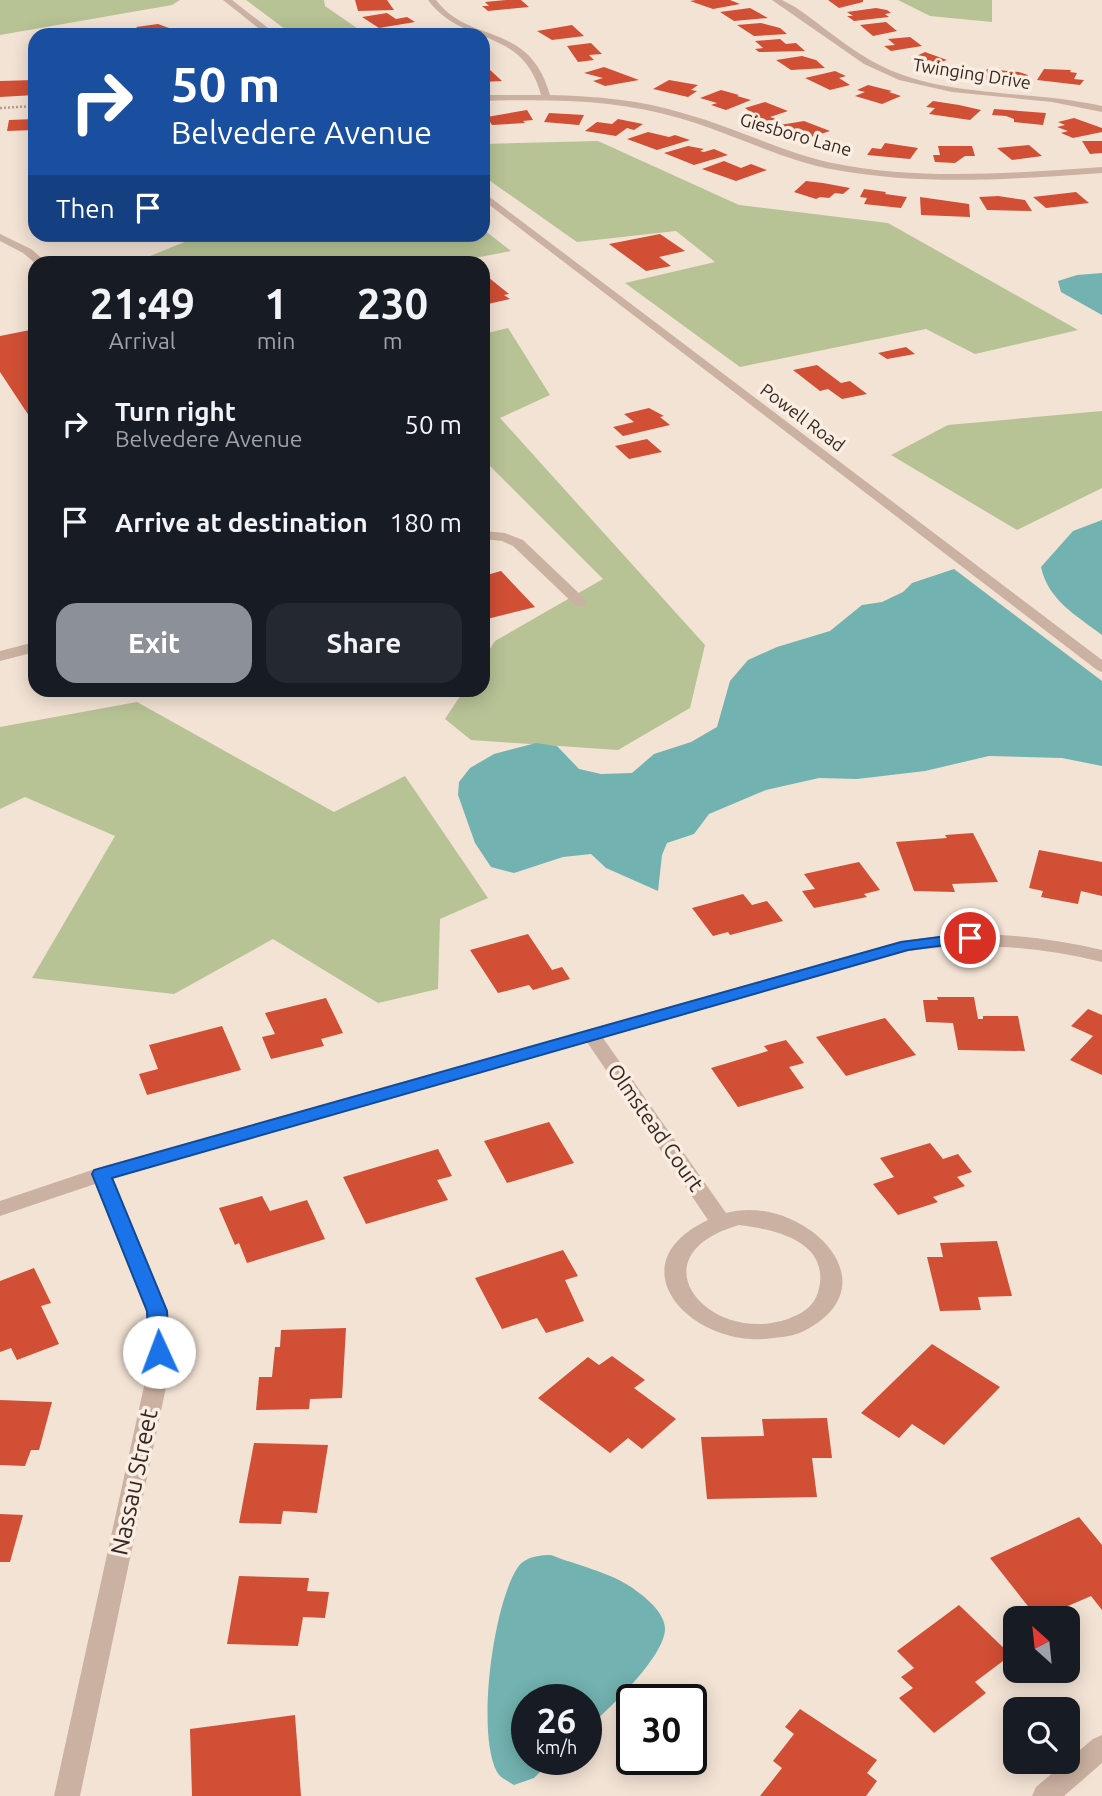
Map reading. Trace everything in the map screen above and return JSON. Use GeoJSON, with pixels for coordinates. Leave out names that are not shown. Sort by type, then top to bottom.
{"type":"FeatureCollection","features":[{"type":"Feature","properties":{"kind":"street"},"geometry":{"type":"LineString","coordinates":[[227,0],[264,28]]}},
{"type":"Feature","properties":{"kind":"street"},"geometry":{"type":"LineString","coordinates":[[432,0],[434,6],[449,16],[477,28]]}},
{"type":"Feature","properties":{"kind":"street","name":"Twinging Drive"},"geometry":{"type":"LineString","coordinates":[[776,0],[811,22],[863,62],[901,77],[942,88],[1102,109]]}},
{"type":"Feature","properties":{"kind":"street"},"geometry":{"type":"LineString","coordinates":[[490,34],[529,58],[544,78],[546,97]]}},
{"type":"Feature","properties":{"kind":"street","name":"Giesboro Lane"},"geometry":{"type":"LineString","coordinates":[[490,98],[605,100],[664,111],[807,160],[880,174],[987,179],[1102,170]]}},
{"type":"Feature","properties":{"kind":"street","name":"Powell Road"},"geometry":{"type":"LineString","coordinates":[[490,200],[1102,667]]}},
{"type":"Feature","properties":{"kind":"street"},"geometry":{"type":"LineString","coordinates":[[0,237],[33,256]]}},
{"type":"Feature","properties":{"kind":"street"},"geometry":{"type":"LineString","coordinates":[[490,536],[518,542],[581,603]]}},
{"type":"Feature","properties":{"kind":"street"},"geometry":{"type":"LineString","coordinates":[[0,656],[28,649]]}},
{"type":"Feature","properties":{"kind":"street"},"geometry":{"type":"LineString","coordinates":[[0,1209],[101,1174],[591,1034],[927,942],[1003,938],[1047,943],[1102,956]]}},
{"type":"Feature","properties":{"kind":"street","name":"Olmstead Court"},"geometry":{"type":"LineString","coordinates":[[591,1034],[720,1221]]}},
{"type":"Feature","properties":{"kind":"street","name":"Nassau Street"},"geometry":{"type":"LineString","coordinates":[[67,1796],[159,1368],[157,1311],[101,1174]]}},
{"type":"Feature","properties":{"kind":"street"},"geometry":{"type":"LineString","coordinates":[[739,1217],[778,1220],[812,1238],[831,1266],[829,1296],[821,1309],[790,1328],[750,1333],[729,1329],[694,1309],[677,1281],[679,1258],[690,1239],[720,1221],[739,1217]]}},
{"type":"Feature","properties":{"kind":"street"},"geometry":{"type":"LineString","coordinates":[[1045,1796],[1102,1747]]}},
{"type":"Feature","properties":{"kind":"path"},"geometry":{"type":"LineString","coordinates":[[0,108],[28,106]]}},
{"type":"Feature","properties":{"kind":"green space"},"geometry":{"type":"Polygon","coordinates":[[[0,0],[180,0],[172,5],[0,35],[0,0]]]}},
{"type":"Feature","properties":{"kind":"green space"},"geometry":{"type":"Polygon","coordinates":[[[246,0],[324,0],[325,6],[357,28],[284,28],[246,0]]]}},
{"type":"Feature","properties":{"kind":"green space"},"geometry":{"type":"Polygon","coordinates":[[[898,0],[992,0],[992,22],[930,16],[898,0]]]}},
{"type":"Feature","properties":{"kind":"green space"},"geometry":{"type":"Polygon","coordinates":[[[598,141],[739,205],[888,223],[1078,330],[975,354],[926,329],[740,367],[625,283],[715,262],[676,231],[577,242],[490,181],[490,144],[598,141]]]}},
{"type":"Feature","properties":{"kind":"green space"},"geometry":{"type":"Polygon","coordinates":[[[490,234],[511,251],[485,256],[150,256],[185,242],[490,242],[490,234]]]}},
{"type":"Feature","properties":{"kind":"green space"},"geometry":{"type":"Polygon","coordinates":[[[508,328],[550,395],[500,418],[705,645],[690,708],[618,750],[471,740],[445,719],[459,697],[490,697],[490,649],[495,641],[603,579],[490,466],[490,332],[508,328]]]}},
{"type":"Feature","properties":{"kind":"green space"},"geometry":{"type":"Polygon","coordinates":[[[1102,411],[1102,488],[1017,530],[891,455],[948,425],[1102,411]]]}},
{"type":"Feature","properties":{"kind":"green space"},"geometry":{"type":"Polygon","coordinates":[[[137,702],[334,812],[405,776],[488,898],[440,919],[438,989],[378,1003],[273,939],[174,994],[32,978],[115,836],[25,797],[0,809],[0,727],[137,702]]]}},
{"type":"Feature","properties":{"kind":"water"},"geometry":{"type":"Polygon","coordinates":[[[1102,273],[1102,315],[1061,292],[1058,281],[1077,275],[1102,273]]]}},
{"type":"Feature","properties":{"kind":"water"},"geometry":{"type":"Polygon","coordinates":[[[1102,520],[1102,635],[1064,606],[1050,589],[1041,567],[1073,531],[1102,520]]]}},
{"type":"Feature","properties":{"kind":"water"},"geometry":{"type":"Polygon","coordinates":[[[954,569],[1102,681],[1102,766],[1062,758],[989,756],[925,771],[857,779],[819,778],[766,790],[709,814],[694,834],[667,843],[662,855],[658,891],[606,868],[591,854],[563,857],[514,873],[491,867],[475,843],[458,795],[459,782],[470,768],[494,754],[536,743],[557,746],[579,769],[601,774],[632,773],[654,754],[691,742],[717,727],[730,681],[748,660],[777,647],[830,631],[862,605],[882,602],[903,592],[912,583],[954,569]]]}},
{"type":"Feature","properties":{"kind":"water"},"geometry":{"type":"Polygon","coordinates":[[[551,1555],[603,1573],[631,1587],[657,1610],[665,1628],[663,1640],[646,1668],[632,1684],[616,1684],[616,1701],[602,1714],[602,1684],[511,1684],[511,1775],[537,1775],[514,1785],[498,1774],[491,1754],[488,1729],[490,1669],[501,1609],[509,1585],[524,1561],[551,1555]]]}},
{"type":"Feature","properties":{"kind":"building"},"geometry":{"type":"Polygon","coordinates":[[[355,0],[387,0],[394,10],[358,11],[355,0]]]}},
{"type":"Feature","properties":{"kind":"building"},"geometry":{"type":"Polygon","coordinates":[[[521,0],[529,7],[488,11],[482,6],[489,6],[485,2],[521,0]]]}},
{"type":"Feature","properties":{"kind":"building"},"geometry":{"type":"Polygon","coordinates":[[[730,0],[740,4],[713,9],[690,1],[730,0]]]}},
{"type":"Feature","properties":{"kind":"building"},"geometry":{"type":"Polygon","coordinates":[[[828,0],[863,0],[863,2],[839,8],[828,0]]]}},
{"type":"Feature","properties":{"kind":"building"},"geometry":{"type":"Polygon","coordinates":[[[750,8],[768,18],[734,21],[720,12],[750,8]]]}},
{"type":"Feature","properties":{"kind":"building"},"geometry":{"type":"Polygon","coordinates":[[[876,8],[887,10],[891,13],[885,14],[889,17],[854,21],[847,16],[853,16],[847,12],[876,8]]]}},
{"type":"Feature","properties":{"kind":"building"},"geometry":{"type":"Polygon","coordinates":[[[387,13],[396,19],[407,17],[415,22],[379,28],[362,17],[387,13]]]}},
{"type":"Feature","properties":{"kind":"building"},"geometry":{"type":"Polygon","coordinates":[[[886,22],[897,31],[873,36],[860,25],[886,22]]]}},
{"type":"Feature","properties":{"kind":"building"},"geometry":{"type":"Polygon","coordinates":[[[761,23],[780,28],[787,34],[754,36],[737,25],[761,23]]]}},
{"type":"Feature","properties":{"kind":"building"},"geometry":{"type":"Polygon","coordinates":[[[158,24],[169,28],[137,28],[158,24]]]}},
{"type":"Feature","properties":{"kind":"building"},"geometry":{"type":"Polygon","coordinates":[[[572,25],[584,36],[552,40],[537,31],[572,25]]]}},
{"type":"Feature","properties":{"kind":"building"},"geometry":{"type":"Polygon","coordinates":[[[910,37],[922,46],[891,51],[884,46],[895,45],[888,39],[910,37]]]}},
{"type":"Feature","properties":{"kind":"building"},"geometry":{"type":"Polygon","coordinates":[[[780,39],[786,44],[796,43],[805,51],[759,52],[755,49],[763,48],[755,41],[780,39]]]}},
{"type":"Feature","properties":{"kind":"building"},"geometry":{"type":"Polygon","coordinates":[[[591,43],[602,54],[589,55],[594,60],[578,62],[567,46],[591,43]]]}},
{"type":"Feature","properties":{"kind":"building"},"geometry":{"type":"Polygon","coordinates":[[[925,52],[947,60],[937,63],[945,65],[933,69],[910,59],[925,52]]]}},
{"type":"Feature","properties":{"kind":"building"},"geometry":{"type":"Polygon","coordinates":[[[802,56],[816,60],[825,68],[791,70],[776,60],[802,56]]]}},
{"type":"Feature","properties":{"kind":"building"},"geometry":{"type":"Polygon","coordinates":[[[604,67],[639,80],[605,86],[593,81],[603,78],[584,73],[604,67]]]}},
{"type":"Feature","properties":{"kind":"building"},"geometry":{"type":"Polygon","coordinates":[[[987,69],[1028,75],[1024,83],[982,79],[987,69]]]}},
{"type":"Feature","properties":{"kind":"building"},"geometry":{"type":"Polygon","coordinates":[[[1044,69],[1071,70],[1070,72],[1077,73],[1074,79],[1084,80],[1080,85],[1037,80],[1044,69]]]}},
{"type":"Feature","properties":{"kind":"building"},"geometry":{"type":"Polygon","coordinates":[[[490,70],[502,81],[490,82],[490,70]]]}},
{"type":"Feature","properties":{"kind":"building"},"geometry":{"type":"Polygon","coordinates":[[[835,71],[846,76],[839,78],[850,85],[830,90],[805,78],[835,71]]]}},
{"type":"Feature","properties":{"kind":"building"},"geometry":{"type":"Polygon","coordinates":[[[28,80],[28,95],[0,97],[0,81],[28,80]]]}},
{"type":"Feature","properties":{"kind":"building"},"geometry":{"type":"Polygon","coordinates":[[[669,80],[698,85],[691,90],[697,91],[688,97],[653,89],[669,80]]]}},
{"type":"Feature","properties":{"kind":"building"},"geometry":{"type":"Polygon","coordinates":[[[868,85],[901,96],[882,104],[855,96],[865,92],[857,90],[868,85]]]}},
{"type":"Feature","properties":{"kind":"building"},"geometry":{"type":"Polygon","coordinates":[[[721,90],[751,100],[726,110],[711,105],[717,103],[700,98],[721,90]]]}},
{"type":"Feature","properties":{"kind":"building"},"geometry":{"type":"Polygon","coordinates":[[[933,101],[981,110],[970,120],[929,114],[935,108],[926,107],[933,101]]]}},
{"type":"Feature","properties":{"kind":"building"},"geometry":{"type":"Polygon","coordinates":[[[765,102],[788,111],[770,117],[776,119],[763,123],[744,116],[752,113],[745,108],[765,102]]]}},
{"type":"Feature","properties":{"kind":"building"},"geometry":{"type":"Polygon","coordinates":[[[994,109],[1046,113],[1043,125],[1014,122],[1014,119],[1006,116],[992,115],[994,109]]]}},
{"type":"Feature","properties":{"kind":"building"},"geometry":{"type":"Polygon","coordinates":[[[527,110],[533,120],[492,125],[490,116],[527,110]]]}},
{"type":"Feature","properties":{"kind":"building"},"geometry":{"type":"Polygon","coordinates":[[[549,113],[584,115],[579,125],[544,122],[549,113]]]}},
{"type":"Feature","properties":{"kind":"building"},"geometry":{"type":"Polygon","coordinates":[[[1074,118],[1102,128],[1102,132],[1073,138],[1061,133],[1068,131],[1057,127],[1065,125],[1058,122],[1074,118]]]}},
{"type":"Feature","properties":{"kind":"building"},"geometry":{"type":"Polygon","coordinates":[[[28,119],[28,130],[7,131],[9,120],[28,119]]]}},
{"type":"Feature","properties":{"kind":"building"},"geometry":{"type":"Polygon","coordinates":[[[618,119],[643,124],[634,130],[627,128],[616,136],[585,131],[597,122],[612,124],[618,119]]]}},
{"type":"Feature","properties":{"kind":"building"},"geometry":{"type":"Polygon","coordinates":[[[804,121],[830,131],[805,139],[774,126],[804,121]]]}},
{"type":"Feature","properties":{"kind":"building"},"geometry":{"type":"Polygon","coordinates":[[[648,132],[669,137],[675,135],[690,140],[657,150],[627,139],[648,132]]]}},
{"type":"Feature","properties":{"kind":"building"},"geometry":{"type":"Polygon","coordinates":[[[1082,141],[1102,141],[1102,153],[1090,154],[1082,141]]]}},
{"type":"Feature","properties":{"kind":"building"},"geometry":{"type":"Polygon","coordinates":[[[885,143],[918,148],[910,159],[867,155],[872,148],[881,149],[885,143]]]}},
{"type":"Feature","properties":{"kind":"building"},"geometry":{"type":"Polygon","coordinates":[[[1029,145],[1042,156],[1012,160],[997,148],[1029,145]]]}},
{"type":"Feature","properties":{"kind":"building"},"geometry":{"type":"Polygon","coordinates":[[[688,146],[704,149],[700,151],[704,152],[714,149],[728,155],[694,165],[664,153],[688,146]]]}},
{"type":"Feature","properties":{"kind":"building"},"geometry":{"type":"Polygon","coordinates":[[[938,146],[972,146],[975,156],[965,156],[955,163],[935,162],[933,155],[940,155],[938,146]]]}},
{"type":"Feature","properties":{"kind":"building"},"geometry":{"type":"Polygon","coordinates":[[[724,161],[741,168],[751,164],[767,170],[736,181],[702,169],[724,161]]]}},
{"type":"Feature","properties":{"kind":"building"},"geometry":{"type":"Polygon","coordinates":[[[806,181],[850,188],[843,194],[835,193],[829,198],[816,199],[794,192],[806,181]]]}},
{"type":"Feature","properties":{"kind":"building"},"geometry":{"type":"Polygon","coordinates":[[[864,189],[907,197],[901,208],[864,204],[867,198],[860,197],[864,189]]]}},
{"type":"Feature","properties":{"kind":"building"},"geometry":{"type":"Polygon","coordinates":[[[1076,192],[1089,203],[1046,208],[1033,197],[1076,192]]]}},
{"type":"Feature","properties":{"kind":"building"},"geometry":{"type":"Polygon","coordinates":[[[998,196],[1025,200],[1032,211],[987,210],[979,197],[998,196]]]}},
{"type":"Feature","properties":{"kind":"building"},"geometry":{"type":"Polygon","coordinates":[[[920,197],[969,204],[970,217],[921,215],[920,197]]]}},
{"type":"Feature","properties":{"kind":"building"},"geometry":{"type":"Polygon","coordinates":[[[660,234],[685,251],[659,257],[671,266],[646,271],[609,244],[660,234]]]}},
{"type":"Feature","properties":{"kind":"building"},"geometry":{"type":"Polygon","coordinates":[[[490,279],[509,294],[504,295],[510,299],[490,304],[490,279]]]}},
{"type":"Feature","properties":{"kind":"building"},"geometry":{"type":"Polygon","coordinates":[[[28,330],[28,414],[0,372],[0,336],[28,330]]]}},
{"type":"Feature","properties":{"kind":"building"},"geometry":{"type":"Polygon","coordinates":[[[906,347],[915,354],[887,359],[878,353],[906,347]]]}},
{"type":"Feature","properties":{"kind":"building"},"geometry":{"type":"Polygon","coordinates":[[[817,365],[841,383],[850,381],[867,394],[842,399],[828,389],[820,391],[793,370],[817,365]]]}},
{"type":"Feature","properties":{"kind":"building"},"geometry":{"type":"Polygon","coordinates":[[[649,408],[664,416],[660,417],[670,425],[623,436],[613,427],[634,422],[624,414],[649,408]]]}},
{"type":"Feature","properties":{"kind":"building"},"geometry":{"type":"Polygon","coordinates":[[[647,439],[662,452],[629,459],[615,446],[647,439]]]}},
{"type":"Feature","properties":{"kind":"building"},"geometry":{"type":"Polygon","coordinates":[[[501,571],[535,607],[490,618],[490,574],[501,571]]]}},
{"type":"Feature","properties":{"kind":"building"},"geometry":{"type":"Polygon","coordinates":[[[973,833],[998,882],[952,884],[955,892],[914,891],[896,842],[973,833]]]}},
{"type":"Feature","properties":{"kind":"building"},"geometry":{"type":"Polygon","coordinates":[[[1039,850],[1102,862],[1102,896],[1081,891],[1078,904],[1041,897],[1043,891],[1029,888],[1039,850]]]}},
{"type":"Feature","properties":{"kind":"building"},"geometry":{"type":"Polygon","coordinates":[[[859,862],[880,890],[864,894],[867,897],[814,908],[802,891],[815,889],[804,874],[859,862]]]}},
{"type":"Feature","properties":{"kind":"building"},"geometry":{"type":"Polygon","coordinates":[[[743,894],[752,905],[767,901],[783,921],[730,935],[728,932],[713,936],[692,908],[743,894]]]}},
{"type":"Feature","properties":{"kind":"building"},"geometry":{"type":"Polygon","coordinates":[[[528,934],[552,970],[562,967],[570,979],[533,990],[529,985],[498,993],[470,950],[528,934]]]}},
{"type":"Feature","properties":{"kind":"building"},"geometry":{"type":"Polygon","coordinates":[[[937,997],[974,997],[978,1019],[983,1019],[983,1016],[1018,1016],[1025,1051],[958,1050],[953,1023],[926,1022],[923,1000],[938,1000],[937,997]]]}},
{"type":"Feature","properties":{"kind":"building"},"geometry":{"type":"Polygon","coordinates":[[[326,998],[343,1033],[321,1039],[324,1046],[271,1059],[262,1037],[275,1034],[265,1013],[326,998]]]}},
{"type":"Feature","properties":{"kind":"building"},"geometry":{"type":"Polygon","coordinates":[[[1088,1009],[1102,1015],[1102,1075],[1070,1060],[1093,1036],[1071,1026],[1088,1009]]]}},
{"type":"Feature","properties":{"kind":"building"},"geometry":{"type":"Polygon","coordinates":[[[885,1018],[916,1055],[846,1076],[816,1037],[885,1018]]]}},
{"type":"Feature","properties":{"kind":"building"},"geometry":{"type":"Polygon","coordinates":[[[222,1026],[241,1070],[147,1095],[139,1074],[158,1069],[149,1045],[222,1026]]]}},
{"type":"Feature","properties":{"kind":"building"},"geometry":{"type":"Polygon","coordinates":[[[786,1040],[804,1063],[789,1067],[804,1088],[738,1107],[711,1068],[768,1051],[764,1046],[786,1040]]]}},
{"type":"Feature","properties":{"kind":"building"},"geometry":{"type":"Polygon","coordinates":[[[549,1122],[574,1163],[507,1183],[484,1141],[549,1122]]]}},
{"type":"Feature","properties":{"kind":"building"},"geometry":{"type":"Polygon","coordinates":[[[930,1143],[943,1159],[958,1154],[972,1172],[957,1177],[965,1186],[933,1197],[938,1202],[898,1215],[873,1184],[894,1177],[880,1158],[930,1143]]]}},
{"type":"Feature","properties":{"kind":"building"},"geometry":{"type":"Polygon","coordinates":[[[438,1149],[452,1176],[437,1180],[448,1200],[366,1224],[343,1177],[438,1149]]]}},
{"type":"Feature","properties":{"kind":"building"},"geometry":{"type":"Polygon","coordinates":[[[262,1196],[270,1211],[307,1200],[325,1239],[247,1263],[239,1243],[235,1245],[219,1208],[262,1196]]]}},
{"type":"Feature","properties":{"kind":"building"},"geometry":{"type":"Polygon","coordinates":[[[997,1241],[1012,1296],[978,1297],[981,1310],[940,1311],[927,1257],[943,1257],[940,1243],[997,1241]]]}},
{"type":"Feature","properties":{"kind":"building"},"geometry":{"type":"Polygon","coordinates":[[[563,1250],[578,1276],[565,1280],[584,1321],[546,1333],[537,1318],[502,1329],[475,1278],[563,1250]]]}},
{"type":"Feature","properties":{"kind":"building"},"geometry":{"type":"Polygon","coordinates":[[[34,1268],[51,1303],[41,1306],[59,1344],[17,1360],[11,1348],[0,1352],[0,1281],[34,1268]]]}},
{"type":"Feature","properties":{"kind":"building"},"geometry":{"type":"Polygon","coordinates":[[[346,1328],[342,1398],[310,1399],[309,1409],[256,1410],[259,1377],[272,1377],[275,1347],[280,1347],[281,1330],[346,1328]]]}},
{"type":"Feature","properties":{"kind":"building"},"geometry":{"type":"Polygon","coordinates":[[[932,1344],[1000,1387],[944,1445],[912,1424],[899,1438],[861,1413],[932,1344]]]}},
{"type":"Feature","properties":{"kind":"building"},"geometry":{"type":"Polygon","coordinates":[[[612,1356],[645,1380],[634,1388],[676,1419],[642,1449],[628,1438],[610,1453],[538,1398],[588,1357],[599,1365],[612,1356]]]}},
{"type":"Feature","properties":{"kind":"building"},"geometry":{"type":"Polygon","coordinates":[[[0,1400],[52,1402],[39,1450],[31,1450],[25,1466],[0,1465],[0,1400]]]}},
{"type":"Feature","properties":{"kind":"building"},"geometry":{"type":"Polygon","coordinates":[[[827,1418],[832,1458],[812,1458],[817,1497],[707,1499],[701,1437],[764,1436],[762,1419],[827,1418]]]}},
{"type":"Feature","properties":{"kind":"building"},"geometry":{"type":"Polygon","coordinates":[[[254,1443],[328,1445],[317,1513],[283,1511],[281,1524],[239,1523],[254,1443]]]}},
{"type":"Feature","properties":{"kind":"building"},"geometry":{"type":"Polygon","coordinates":[[[0,1514],[23,1515],[10,1562],[0,1562],[0,1514]]]}},
{"type":"Feature","properties":{"kind":"building"},"geometry":{"type":"Polygon","coordinates":[[[1079,1517],[1102,1545],[1102,1610],[1091,1596],[1068,1606],[1028,1606],[990,1558],[1079,1517]]]}},
{"type":"Feature","properties":{"kind":"building"},"geometry":{"type":"Polygon","coordinates":[[[239,1576],[309,1578],[307,1591],[329,1592],[325,1618],[303,1617],[298,1646],[227,1644],[239,1576]]]}},
{"type":"Feature","properties":{"kind":"building"},"geometry":{"type":"Polygon","coordinates":[[[959,1605],[1003,1647],[1003,1661],[975,1682],[986,1693],[934,1733],[899,1698],[913,1688],[901,1677],[914,1668],[897,1651],[959,1605]]]}},
{"type":"Feature","properties":{"kind":"building"},"geometry":{"type":"Polygon","coordinates":[[[800,1709],[877,1760],[867,1773],[877,1781],[866,1796],[760,1796],[782,1768],[773,1761],[794,1734],[785,1727],[800,1709]]]}},
{"type":"Feature","properties":{"kind":"building"},"geometry":{"type":"Polygon","coordinates":[[[295,1715],[301,1796],[192,1796],[190,1729],[295,1715]]]}},
{"type":"Feature","properties":{"kind":"route"},"geometry":{"type":"LineString","coordinates":[[159,1352],[157,1311],[101,1174],[907,945],[970,938]]}}]}
